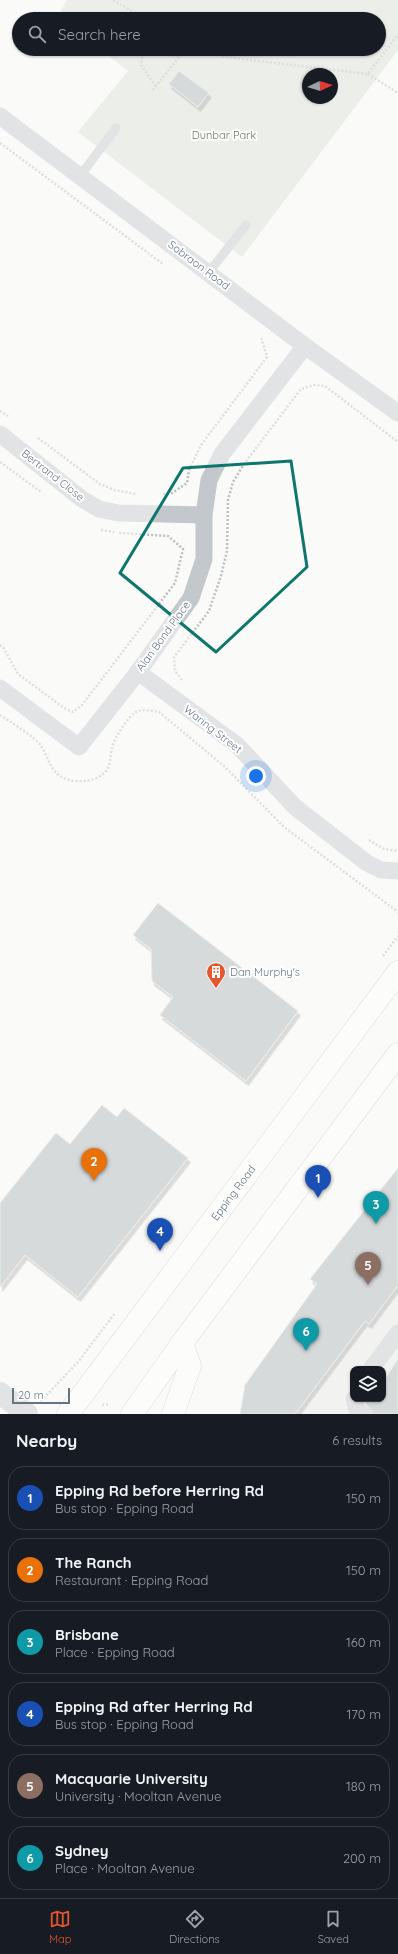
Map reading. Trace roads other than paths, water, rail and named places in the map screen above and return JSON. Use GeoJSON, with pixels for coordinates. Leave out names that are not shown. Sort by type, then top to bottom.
{"type":"FeatureCollection","features":[{"type":"Feature","properties":{"kind":"main road","name":"Epping Road"},"geometry":{"type":"LineString","coordinates":[[68,1414],[398,972]]}},
{"type":"Feature","properties":{"kind":"main road"},"geometry":{"type":"LineString","coordinates":[[132,1414],[182,1343],[398,1054]]}},
{"type":"Feature","properties":{"kind":"main road"},"geometry":{"type":"LineString","coordinates":[[173,1414],[190,1366],[182,1343]]}},
{"type":"Feature","properties":{"kind":"street","name":"Sobraon Road"},"geometry":{"type":"LineString","coordinates":[[0,116],[209,272],[305,346],[398,412]]}},
{"type":"Feature","properties":{"kind":"street","name":"Alan Bond Place"},"geometry":{"type":"LineString","coordinates":[[0,688],[79,747],[138,672],[191,598],[204,559],[204,515],[209,480],[222,454],[305,346]]}},
{"type":"Feature","properties":{"kind":"street","name":"Bertrand Close"},"geometry":{"type":"LineString","coordinates":[[0,434],[82,500],[99,509],[118,513],[204,515]]}},
{"type":"Feature","properties":{"kind":"street","name":"Waring Street"},"geometry":{"type":"LineString","coordinates":[[138,672],[237,745],[295,808],[367,863],[381,870],[398,871]]}},
{"type":"Feature","properties":{"kind":"street"},"geometry":{"type":"LineString","coordinates":[[373,1366],[398,1333]]}},
{"type":"Feature","properties":{"kind":"street"},"geometry":{"type":"LineString","coordinates":[[0,1393],[27,1414]]}},
{"type":"Feature","properties":{"kind":"street"},"geometry":{"type":"LineString","coordinates":[[355,1402],[357,1410],[362,1414]]}},
{"type":"Feature","properties":{"kind":"lane"},"geometry":{"type":"LineString","coordinates":[[80,176],[116,128]]}},
{"type":"Feature","properties":{"kind":"lane"},"geometry":{"type":"LineString","coordinates":[[209,272],[246,225]]}},
{"type":"Feature","properties":{"kind":"place","name":"Dan Murphy's"},"geometry":{"type":"Point","coordinates":[216,989]}},
{"type":"Feature","properties":{"kind":"place","name":"The Ranch"},"geometry":{"type":"Point","coordinates":[94,1181]}},
{"type":"Feature","properties":{"kind":"place","name":"Epping Rd before Herring Rd"},"geometry":{"type":"Point","coordinates":[318,1198]}},
{"type":"Feature","properties":{"kind":"place","name":"Brisbane"},"geometry":{"type":"Point","coordinates":[376,1224]}},
{"type":"Feature","properties":{"kind":"place","name":"Epping Rd after Herring Rd"},"geometry":{"type":"Point","coordinates":[160,1251]}},
{"type":"Feature","properties":{"kind":"place","name":"Macquarie University"},"geometry":{"type":"Point","coordinates":[368,1285]}},
{"type":"Feature","properties":{"kind":"place","name":"Sydney"},"geometry":{"type":"Point","coordinates":[306,1351]}},
{"type":"Feature","properties":{"kind":"park label","name":"Dunbar Park"},"geometry":{"type":"Point","coordinates":[224,135]}}]}
